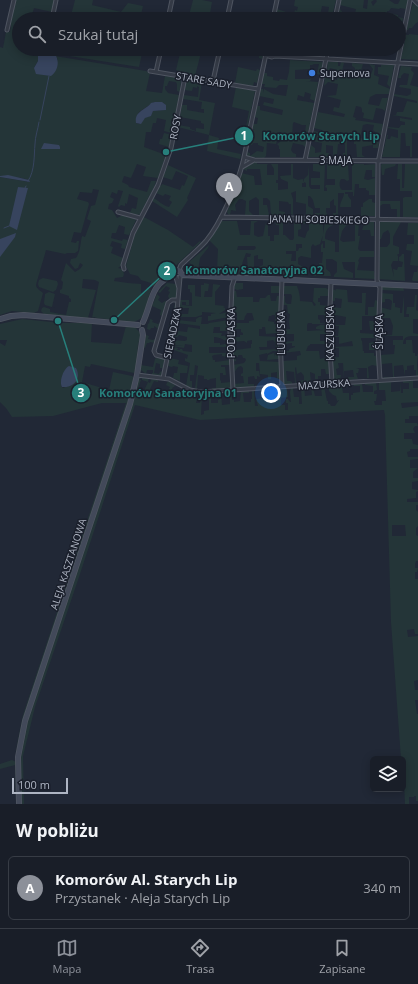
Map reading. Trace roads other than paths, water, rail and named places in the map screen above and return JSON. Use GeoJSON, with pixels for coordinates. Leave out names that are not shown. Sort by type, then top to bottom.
{"type":"FeatureCollection","features":[{"type":"Feature","properties":{"kind":"street"},"geometry":{"type":"LineString","coordinates":[[7,30],[14,0]]}},
{"type":"Feature","properties":{"kind":"street"},"geometry":{"type":"LineString","coordinates":[[53,12],[56,0]]}},
{"type":"Feature","properties":{"kind":"street"},"geometry":{"type":"LineString","coordinates":[[169,12],[172,0]]}},
{"type":"Feature","properties":{"kind":"street"},"geometry":{"type":"LineString","coordinates":[[228,12],[231,0]]}},
{"type":"Feature","properties":{"kind":"street"},"geometry":{"type":"LineString","coordinates":[[274,12],[277,0]]}},
{"type":"Feature","properties":{"kind":"street"},"geometry":{"type":"LineString","coordinates":[[336,12],[339,0]]}},
{"type":"Feature","properties":{"kind":"street","name":"ŚLĄSKA"},"geometry":{"type":"LineString","coordinates":[[406,21],[410,0]]}},
{"type":"Feature","properties":{"kind":"street"},"geometry":{"type":"LineString","coordinates":[[414,0],[418,4]]}},
{"type":"Feature","properties":{"kind":"street"},"geometry":{"type":"LineString","coordinates":[[156,72],[159,56]]}},
{"type":"Feature","properties":{"kind":"street"},"geometry":{"type":"LineString","coordinates":[[213,81],[218,56]]}},
{"type":"Feature","properties":{"kind":"street"},"geometry":{"type":"LineString","coordinates":[[178,275],[181,265],[211,235],[221,217],[242,167],[265,56]]}},
{"type":"Feature","properties":{"kind":"street"},"geometry":{"type":"LineString","coordinates":[[275,56],[418,64]]}},
{"type":"Feature","properties":{"kind":"street","name":"ŚLĄSKA"},"geometry":{"type":"LineString","coordinates":[[380,380],[378,347],[380,288],[377,281],[378,161],[399,56]]}},
{"type":"Feature","properties":{"kind":"street"},"geometry":{"type":"LineString","coordinates":[[306,160],[326,58]]}},
{"type":"Feature","properties":{"kind":"street","name":"STARE SADY"},"geometry":{"type":"LineString","coordinates":[[150,71],[258,89]]}},
{"type":"Feature","properties":{"kind":"street","name":"ROSY"},"geometry":{"type":"LineString","coordinates":[[124,269],[133,233],[158,185],[171,148],[185,76]]}},
{"type":"Feature","properties":{"kind":"street","name":"3 MAJA"},"geometry":{"type":"LineString","coordinates":[[244,157],[254,160],[418,161]]}},
{"type":"Feature","properties":{"kind":"street"},"geometry":{"type":"LineString","coordinates":[[242,167],[254,160]]}},
{"type":"Feature","properties":{"kind":"street"},"geometry":{"type":"LineString","coordinates":[[118,212],[140,218]]}},
{"type":"Feature","properties":{"kind":"street","name":"JANA III SOBIESKIEGO"},"geometry":{"type":"LineString","coordinates":[[221,217],[418,220]]}},
{"type":"Feature","properties":{"kind":"street"},"geometry":{"type":"LineString","coordinates":[[138,325],[142,330],[145,326],[144,322],[151,296],[155,290],[168,277],[178,275],[418,286]]}},
{"type":"Feature","properties":{"kind":"street","name":"SIERADZKA"},"geometry":{"type":"LineString","coordinates":[[163,378],[178,300],[178,275]]}},
{"type":"Feature","properties":{"kind":"street","name":"PODLASKA"},"geometry":{"type":"LineString","coordinates":[[233,390],[230,332],[232,286],[235,277]]}},
{"type":"Feature","properties":{"kind":"street","name":"LUBUSKA"},"geometry":{"type":"LineString","coordinates":[[282,279],[280,335],[282,387]]}},
{"type":"Feature","properties":{"kind":"street","name":"KASZUBSKA"},"geometry":{"type":"LineString","coordinates":[[331,282],[329,336],[332,383]]}},
{"type":"Feature","properties":{"kind":"street"},"geometry":{"type":"LineString","coordinates":[[167,358],[156,356],[154,350],[168,304],[172,300],[178,300]]}},
{"type":"Feature","properties":{"kind":"street"},"geometry":{"type":"LineString","coordinates":[[0,319],[24,315],[138,325],[140,322],[144,322]]}},
{"type":"Feature","properties":{"kind":"street","name":"ALEJA KASZTANOWA"},"geometry":{"type":"LineString","coordinates":[[19,804],[18,757],[25,721],[125,420],[137,375],[143,336],[142,330]]}},
{"type":"Feature","properties":{"kind":"street","name":"MAZURSKA"},"geometry":{"type":"LineString","coordinates":[[137,375],[172,380],[189,389],[197,391],[418,378]]}},
{"type":"Feature","properties":{"kind":"water"},"geometry":{"type":"Polygon","coordinates":[[[38,56],[56,56],[58,65],[51,76],[36,74],[34,68],[38,61],[38,56]]]}},
{"type":"Feature","properties":{"kind":"water"},"geometry":{"type":"Polygon","coordinates":[[[162,102],[166,105],[166,110],[153,111],[151,116],[145,118],[141,124],[136,123],[139,113],[151,103],[162,102]]]}},
{"type":"Feature","properties":{"kind":"water"},"geometry":{"type":"Polygon","coordinates":[[[44,143],[59,145],[60,149],[41,149],[44,143]]]}},
{"type":"Feature","properties":{"kind":"water"},"geometry":{"type":"Polygon","coordinates":[[[8,175],[29,180],[30,182],[0,177],[8,175]]]}},
{"type":"Feature","properties":{"kind":"water"},"geometry":{"type":"Polygon","coordinates":[[[18,187],[28,188],[17,230],[9,226],[18,187]]]}},
{"type":"Feature","properties":{"kind":"water"},"geometry":{"type":"Polygon","coordinates":[[[16,233],[15,237],[0,257],[0,239],[16,233]]]}},
{"type":"Feature","properties":{"kind":"water"},"geometry":{"type":"Polygon","coordinates":[[[69,366],[76,368],[78,372],[77,379],[70,386],[62,387],[62,376],[69,366]]]}},
{"type":"Feature","properties":{"kind":"waterway"},"geometry":{"type":"LineString","coordinates":[[40,120],[49,76]]}},
{"type":"Feature","properties":{"kind":"waterway"},"geometry":{"type":"LineString","coordinates":[[28,181],[33,168],[35,139],[39,122]]}},
{"type":"Feature","properties":{"kind":"waterway"},"geometry":{"type":"LineString","coordinates":[[4,228],[9,226]]}},
{"type":"Feature","properties":{"kind":"place","name":"Supernova"},"geometry":{"type":"Point","coordinates":[312,73]}},
{"type":"Feature","properties":{"kind":"place","name":"Komorów Starych Lip"},"geometry":{"type":"Point","coordinates":[166,152]}},
{"type":"Feature","properties":{"kind":"place","name":"Komorów Al. Starych Lip"},"geometry":{"type":"Point","coordinates":[229,206]}},
{"type":"Feature","properties":{"kind":"place","name":"Komorów Sanatoryjna 02"},"geometry":{"type":"Point","coordinates":[114,320]}},
{"type":"Feature","properties":{"kind":"place","name":"Komorów Sanatoryjna 01"},"geometry":{"type":"Point","coordinates":[58,321]}}]}
